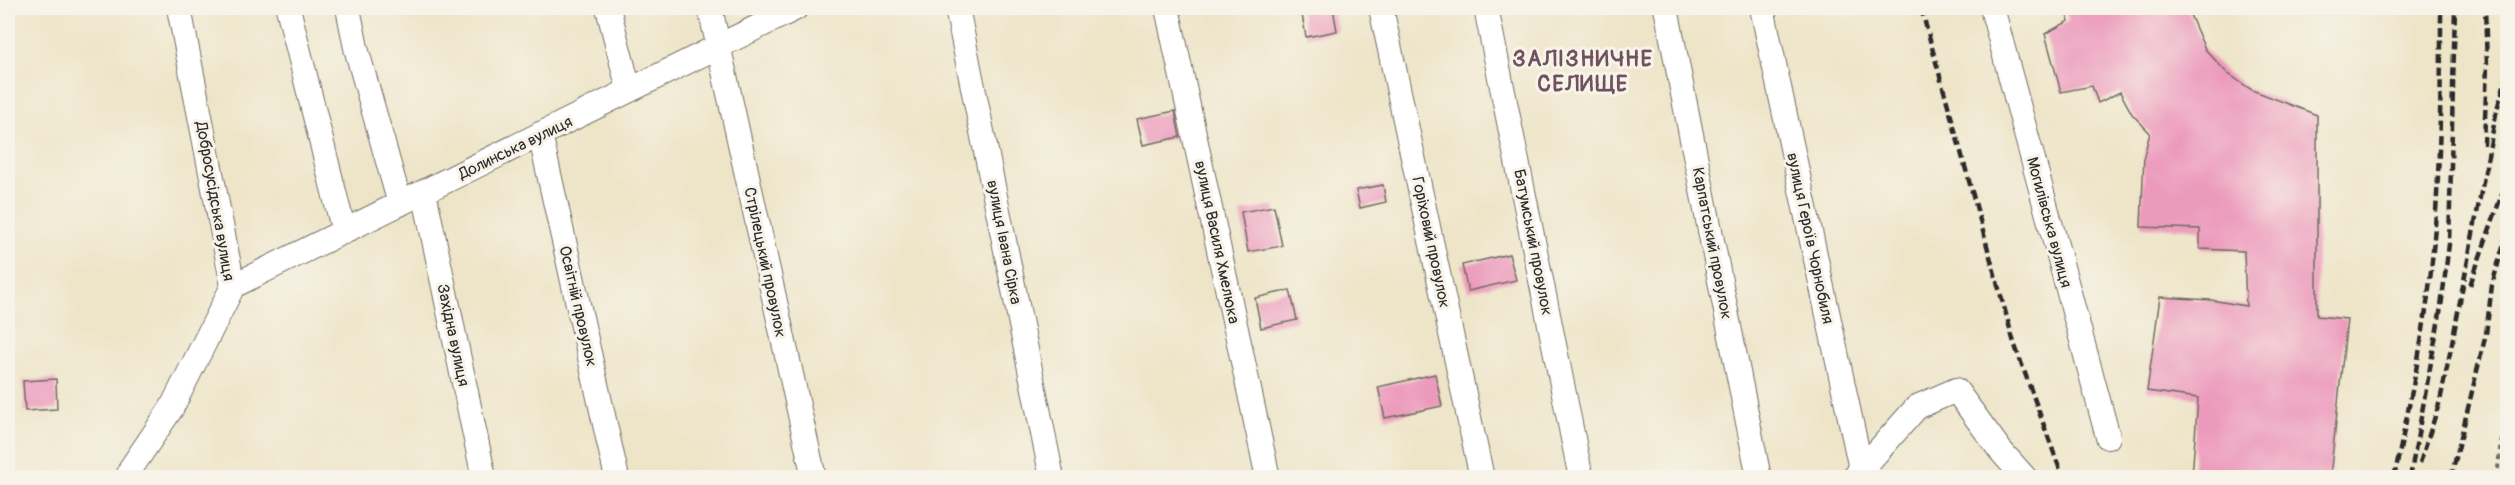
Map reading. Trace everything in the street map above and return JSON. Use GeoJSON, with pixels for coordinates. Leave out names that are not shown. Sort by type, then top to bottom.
{"type":"FeatureCollection","features":[{"type":"Feature","properties":{"kind":"street","name":"Добросусідська вулиця"},"geometry":{"type":"LineString","coordinates":[[128,477],[131,468],[171,409],[233,286],[179,8]]}},
{"type":"Feature","properties":{"kind":"street"},"geometry":{"type":"LineString","coordinates":[[288,8],[344,232]]}},
{"type":"Feature","properties":{"kind":"street"},"geometry":{"type":"LineString","coordinates":[[348,8],[356,48],[400,204]]}},
{"type":"Feature","properties":{"kind":"street"},"geometry":{"type":"LineString","coordinates":[[608,8],[629,90]]}},
{"type":"Feature","properties":{"kind":"street","name":"Стрілецький провулок"},"geometry":{"type":"LineString","coordinates":[[710,8],[814,477]]}},
{"type":"Feature","properties":{"kind":"street","name":"Долинська вулиця"},"geometry":{"type":"LineString","coordinates":[[233,286],[796,8]]}},
{"type":"Feature","properties":{"kind":"street","name":"вулиця Івана Сірка"},"geometry":{"type":"LineString","coordinates":[[957,8],[1052,477]]}},
{"type":"Feature","properties":{"kind":"street","name":"вулиця Василя Хмелюка"},"geometry":{"type":"LineString","coordinates":[[1167,8],[1268,477]]}},
{"type":"Feature","properties":{"kind":"street","name":"Горіховий провулок"},"geometry":{"type":"LineString","coordinates":[[1381,8],[1482,477]]}},
{"type":"Feature","properties":{"kind":"street","name":"Батумський провулок"},"geometry":{"type":"LineString","coordinates":[[1486,8],[1581,477]]}},
{"type":"Feature","properties":{"kind":"street","name":"Карпатський провулок"},"geometry":{"type":"LineString","coordinates":[[1666,8],[1759,477]]}},
{"type":"Feature","properties":{"kind":"street","name":"вулиця Героїв Чорнобиля"},"geometry":{"type":"LineString","coordinates":[[1761,8],[1857,473]]}},
{"type":"Feature","properties":{"kind":"street","name":"Могилівська вулиця"},"geometry":{"type":"LineString","coordinates":[[1992,8],[2108,436]]}},
{"type":"Feature","properties":{"kind":"street","name":"Освітній провулок"},"geometry":{"type":"LineString","coordinates":[[540,134],[618,477]]}},
{"type":"Feature","properties":{"kind":"street","name":"Західна вулиця"},"geometry":{"type":"LineString","coordinates":[[424,192],[484,477]]}},
{"type":"Feature","properties":{"kind":"street"},"geometry":{"type":"LineString","coordinates":[[1857,473],[1917,407],[1956,390],[2000,450],[2025,477]]}},
{"type":"Feature","properties":{"kind":"path"},"geometry":{"type":"LineString","coordinates":[[2497,477],[2508,374]]}},
{"type":"Feature","properties":{"kind":"building"},"geometry":{"type":"Polygon","coordinates":[[[1333,8],[1337,31],[1306,37],[1301,9],[1333,8]]]}},
{"type":"Feature","properties":{"kind":"building"},"geometry":{"type":"Polygon","coordinates":[[[2064,8],[2187,8],[2205,49],[2227,73],[2252,90],[2317,115],[2317,316],[2347,319],[2330,477],[2192,477],[2198,398],[2147,391],[2160,297],[2211,300],[2246,306],[2244,251],[2200,249],[2200,229],[2141,227],[2144,155],[2150,133],[2132,114],[2120,92],[2098,103],[2092,86],[2061,92],[2045,34],[2069,21],[2064,8]]]}},
{"type":"Feature","properties":{"kind":"building"},"geometry":{"type":"Polygon","coordinates":[[[1175,111],[1180,137],[1143,145],[1137,119],[1175,111]]]}},
{"type":"Feature","properties":{"kind":"building"},"geometry":{"type":"Polygon","coordinates":[[[1383,185],[1386,202],[1360,208],[1356,190],[1383,185]]]}},
{"type":"Feature","properties":{"kind":"building"},"geometry":{"type":"Polygon","coordinates":[[[1274,206],[1282,246],[1248,252],[1241,212],[1274,206]]]}},
{"type":"Feature","properties":{"kind":"building"},"geometry":{"type":"Polygon","coordinates":[[[1509,254],[1516,280],[1468,291],[1462,265],[1509,254]]]}},
{"type":"Feature","properties":{"kind":"building"},"geometry":{"type":"Polygon","coordinates":[[[1290,290],[1297,320],[1261,328],[1255,298],[1290,290]]]}},
{"type":"Feature","properties":{"kind":"building"},"geometry":{"type":"Polygon","coordinates":[[[1435,374],[1442,406],[1385,418],[1378,387],[1435,374]]]}},
{"type":"Feature","properties":{"kind":"building"},"geometry":{"type":"Polygon","coordinates":[[[56,379],[57,409],[25,411],[23,381],[56,379]]]}},
{"type":"Feature","properties":{"kind":"railway"},"geometry":{"type":"LineString","coordinates":[[1921,8],[2014,343],[2063,478]]}},
{"type":"Feature","properties":{"kind":"railway"},"geometry":{"type":"LineString","coordinates":[[2394,478],[2419,355],[2430,280],[2438,178],[2441,8]]}},
{"type":"Feature","properties":{"kind":"railway"},"geometry":{"type":"LineString","coordinates":[[2410,478],[2441,307],[2449,244],[2455,8]]}},
{"type":"Feature","properties":{"kind":"railway"},"geometry":{"type":"LineString","coordinates":[[2484,145],[2487,65],[2485,8]]}},
{"type":"Feature","properties":{"kind":"railway"},"geometry":{"type":"LineString","coordinates":[[2420,463],[2440,401],[2497,109],[2508,73]]}},
{"type":"Feature","properties":{"kind":"railway"},"geometry":{"type":"LineString","coordinates":[[2470,285],[2508,177]]}},
{"type":"Feature","properties":{"kind":"railway"},"geometry":{"type":"LineString","coordinates":[[2451,478],[2486,334],[2492,285],[2508,229]]}},
{"type":"Feature","properties":{"kind":"district","name":"ЗАЛІЗНИЧНЕ СЕЛИЩЕ"},"geometry":{"type":"Point","coordinates":[1583,70]}}]}
